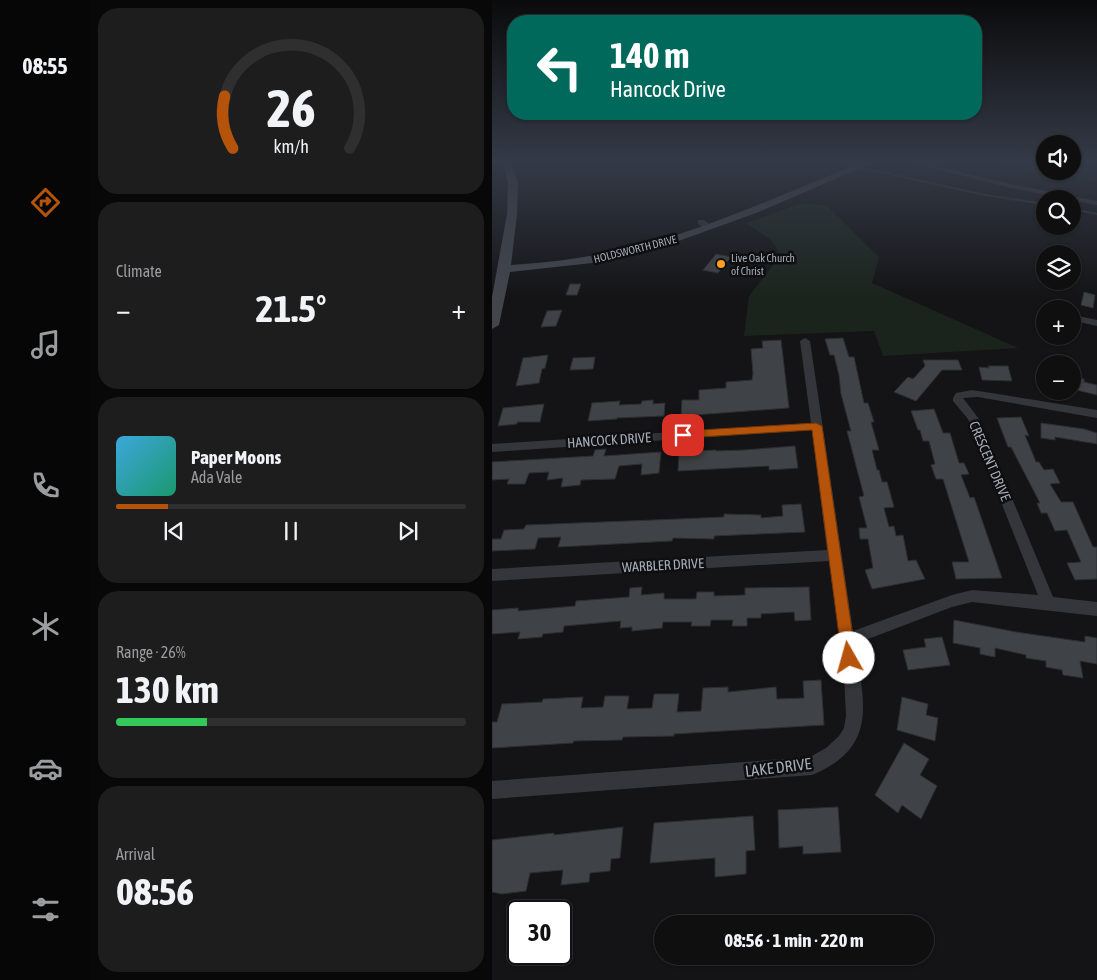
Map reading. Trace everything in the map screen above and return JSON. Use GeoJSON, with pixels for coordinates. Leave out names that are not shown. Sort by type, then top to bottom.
{"type":"FeatureCollection","features":[{"type":"Feature","properties":{"kind":"main road"},"geometry":{"type":"LineString","coordinates":[[492,325],[504,267],[512,207]]}},
{"type":"Feature","properties":{"kind":"main road","name":"HOLDSWORTH DRIVE"},"geometry":{"type":"LineString","coordinates":[[504,267],[536,268],[620,254],[678,238],[751,207]]}},
{"type":"Feature","properties":{"kind":"main road","name":"HOLDSWORTH DRIVE"},"geometry":{"type":"LineString","coordinates":[[504,267],[624,246],[706,225]]}},
{"type":"Feature","properties":{"kind":"main road"},"geometry":{"type":"LineString","coordinates":[[506,249],[521,258],[549,260]]}},
{"type":"Feature","properties":{"kind":"main road"},"geometry":{"type":"LineString","coordinates":[[499,294],[518,275],[536,268]]}},
{"type":"Feature","properties":{"kind":"street"},"geometry":{"type":"LineString","coordinates":[[1081,320],[1096,324]]}},
{"type":"Feature","properties":{"kind":"street","name":"LAKE DRIVE"},"geometry":{"type":"LineString","coordinates":[[492,790],[812,766],[835,753],[850,736],[855,713],[847,640],[805,341]]}},
{"type":"Feature","properties":{"kind":"street","name":"CRESCENT DRIVE"},"geometry":{"type":"LineString","coordinates":[[1049,604],[973,420],[958,398],[969,393],[1008,400],[1056,405],[1096,414]]}},
{"type":"Feature","properties":{"kind":"street","name":"HANCOCK DRIVE"},"geometry":{"type":"LineString","coordinates":[[492,448],[816,426]]}},
{"type":"Feature","properties":{"kind":"street","name":"WARBLER DRIVE"},"geometry":{"type":"LineString","coordinates":[[492,575],[835,555]]}},
{"type":"Feature","properties":{"kind":"street"},"geometry":{"type":"LineString","coordinates":[[847,640],[952,601],[972,596],[1000,597],[1096,609]]}},
{"type":"Feature","properties":{"kind":"shaded area"},"geometry":{"type":"Polygon","coordinates":[[[792,207],[828,207],[879,257],[872,283],[1018,348],[883,356],[874,331],[744,336],[749,296],[781,255],[772,241],[746,223],[792,207]]]}},
{"type":"Feature","properties":{"kind":"building","name":"Live Oak Church of Christ"},"geometry":{"type":"Polygon","coordinates":[[[716,254],[731,257],[718,273],[703,270],[716,254]]]}},
{"type":"Feature","properties":{"kind":"building"},"geometry":{"type":"Polygon","coordinates":[[[570,284],[581,284],[577,295],[566,295],[570,284]]]}},
{"type":"Feature","properties":{"kind":"building"},"geometry":{"type":"Polygon","coordinates":[[[1084,292],[1095,295],[1093,308],[1081,305],[1084,292]]]}},
{"type":"Feature","properties":{"kind":"building"},"geometry":{"type":"Polygon","coordinates":[[[562,310],[556,326],[541,327],[547,311],[562,310]]]}},
{"type":"Feature","properties":{"kind":"building"},"geometry":{"type":"Polygon","coordinates":[[[843,338],[849,357],[854,357],[864,403],[868,403],[874,422],[871,422],[879,450],[872,450],[877,470],[879,470],[882,482],[887,482],[894,507],[884,508],[889,527],[894,526],[896,536],[903,535],[908,561],[916,560],[925,579],[872,589],[865,570],[873,568],[868,539],[860,539],[859,528],[867,528],[859,497],[864,496],[847,431],[851,431],[841,394],[839,375],[834,355],[830,355],[825,339],[843,338]]]}},
{"type":"Feature","properties":{"kind":"building"},"geometry":{"type":"Polygon","coordinates":[[[781,340],[789,408],[681,416],[682,400],[699,400],[699,390],[726,388],[726,382],[752,380],[751,349],[763,348],[762,341],[781,340]]]}},
{"type":"Feature","properties":{"kind":"building"},"geometry":{"type":"Polygon","coordinates":[[[548,355],[539,383],[516,386],[523,358],[548,355]]]}},
{"type":"Feature","properties":{"kind":"building"},"geometry":{"type":"Polygon","coordinates":[[[595,357],[593,369],[570,370],[573,358],[595,357]]]}},
{"type":"Feature","properties":{"kind":"building"},"geometry":{"type":"Polygon","coordinates":[[[923,360],[958,360],[962,370],[942,370],[916,401],[894,392],[908,377],[913,379],[925,366],[923,360]]]}},
{"type":"Feature","properties":{"kind":"building"},"geometry":{"type":"Polygon","coordinates":[[[988,366],[1008,366],[1012,381],[982,380],[979,367],[989,368],[988,366]]]}},
{"type":"Feature","properties":{"kind":"building"},"geometry":{"type":"Polygon","coordinates":[[[1081,378],[1084,379],[1084,382],[1097,385],[1097,395],[1081,391],[1081,378]]]}},
{"type":"Feature","properties":{"kind":"building"},"geometry":{"type":"Polygon","coordinates":[[[653,400],[653,404],[665,403],[664,416],[588,421],[592,403],[620,401],[619,405],[641,404],[642,401],[653,400]]]}},
{"type":"Feature","properties":{"kind":"building"},"geometry":{"type":"Polygon","coordinates":[[[544,404],[540,422],[517,422],[517,424],[498,426],[503,408],[544,404]]]}},
{"type":"Feature","properties":{"kind":"building"},"geometry":{"type":"Polygon","coordinates":[[[934,409],[943,433],[950,433],[959,463],[964,463],[969,474],[961,475],[970,498],[974,497],[1002,578],[956,579],[952,562],[969,562],[943,479],[936,479],[931,465],[935,464],[929,441],[923,441],[911,411],[934,409]]]}},
{"type":"Feature","properties":{"kind":"building"},"geometry":{"type":"Polygon","coordinates":[[[1021,417],[1029,436],[1025,435],[1036,462],[1039,462],[1044,470],[1053,469],[1060,483],[1050,484],[1061,502],[1073,502],[1093,547],[1097,547],[1097,579],[1075,580],[1067,563],[1081,562],[1067,530],[1055,531],[1047,513],[1041,513],[1037,503],[1040,503],[1011,447],[1008,447],[997,418],[1021,417]]]}},
{"type":"Feature","properties":{"kind":"building"},"geometry":{"type":"Polygon","coordinates":[[[1041,423],[1084,429],[1097,433],[1097,444],[1055,437],[1055,440],[1041,438],[1041,423]]]}},
{"type":"Feature","properties":{"kind":"building"},"geometry":{"type":"Polygon","coordinates":[[[795,446],[798,468],[769,470],[769,466],[678,471],[679,452],[795,446]]]}},
{"type":"Feature","properties":{"kind":"building"},"geometry":{"type":"Polygon","coordinates":[[[606,449],[604,456],[661,452],[659,473],[641,475],[642,464],[619,466],[615,479],[581,480],[580,485],[561,487],[563,478],[547,480],[549,472],[529,473],[525,484],[507,484],[509,479],[492,480],[492,462],[593,456],[595,450],[606,449]]]}},
{"type":"Feature","properties":{"kind":"building"},"geometry":{"type":"Polygon","coordinates":[[[801,504],[805,532],[714,536],[714,539],[673,538],[672,541],[558,547],[561,537],[538,538],[535,549],[492,551],[492,539],[501,539],[504,530],[524,529],[526,525],[724,517],[724,514],[761,515],[761,518],[783,516],[782,505],[801,504]]]}},
{"type":"Feature","properties":{"kind":"building"},"geometry":{"type":"Polygon","coordinates":[[[642,587],[641,595],[664,593],[664,599],[696,599],[697,592],[714,592],[714,596],[745,595],[745,588],[809,587],[811,620],[795,621],[794,612],[761,614],[761,618],[747,618],[747,626],[732,626],[733,620],[711,620],[710,626],[691,626],[692,622],[663,622],[662,628],[632,631],[632,627],[620,628],[621,621],[564,626],[563,632],[543,634],[542,637],[518,639],[520,632],[492,634],[492,610],[518,608],[518,611],[575,606],[576,601],[629,597],[630,588],[642,587]]]}},
{"type":"Feature","properties":{"kind":"building"},"geometry":{"type":"Polygon","coordinates":[[[954,620],[1016,632],[1085,642],[1085,636],[1097,638],[1097,664],[1080,661],[1083,678],[1063,675],[1062,670],[1046,667],[1046,661],[1026,658],[1026,655],[995,648],[995,657],[980,654],[980,648],[953,643],[954,620]]]}},
{"type":"Feature","properties":{"kind":"building"},"geometry":{"type":"Polygon","coordinates":[[[942,637],[950,665],[908,670],[903,650],[926,647],[924,639],[942,637]]]}},
{"type":"Feature","properties":{"kind":"building"},"geometry":{"type":"Polygon","coordinates":[[[821,680],[824,725],[674,734],[674,736],[623,737],[622,740],[574,741],[573,743],[492,748],[492,722],[497,722],[502,704],[583,697],[581,708],[603,707],[605,696],[629,696],[627,709],[652,708],[654,694],[679,694],[677,712],[701,711],[703,688],[728,687],[728,692],[776,687],[777,699],[804,698],[803,681],[821,680]]]}},
{"type":"Feature","properties":{"kind":"building"},"geometry":{"type":"Polygon","coordinates":[[[902,697],[928,704],[926,715],[938,718],[935,741],[897,730],[902,697]]]}},
{"type":"Feature","properties":{"kind":"building"},"geometry":{"type":"Polygon","coordinates":[[[904,743],[929,759],[920,775],[937,786],[921,819],[902,805],[898,813],[875,795],[904,743]]]}},
{"type":"Feature","properties":{"kind":"building"},"geometry":{"type":"Polygon","coordinates":[[[838,807],[841,852],[803,854],[803,846],[779,848],[778,810],[838,807]]]}},
{"type":"Feature","properties":{"kind":"building"},"geometry":{"type":"Polygon","coordinates":[[[753,816],[755,850],[746,851],[746,874],[715,877],[715,858],[650,863],[654,823],[753,816]]]}},
{"type":"Feature","properties":{"kind":"building"},"geometry":{"type":"Polygon","coordinates":[[[623,827],[620,858],[611,859],[610,871],[590,873],[589,882],[561,885],[563,870],[530,873],[526,891],[502,894],[492,892],[492,840],[623,827]]]}},
{"type":"Feature","properties":{"kind":"waterway"},"geometry":{"type":"LineString","coordinates":[[1081,211],[1097,214]]}},
{"type":"Feature","properties":{"kind":"place","name":"Live Oak Church of Christ"},"geometry":{"type":"Point","coordinates":[721,264]}},
{"type":"Feature","properties":{"kind":"route"},"geometry":{"type":"LineString","coordinates":[[683,435],[816,426],[849,658]]}}]}
